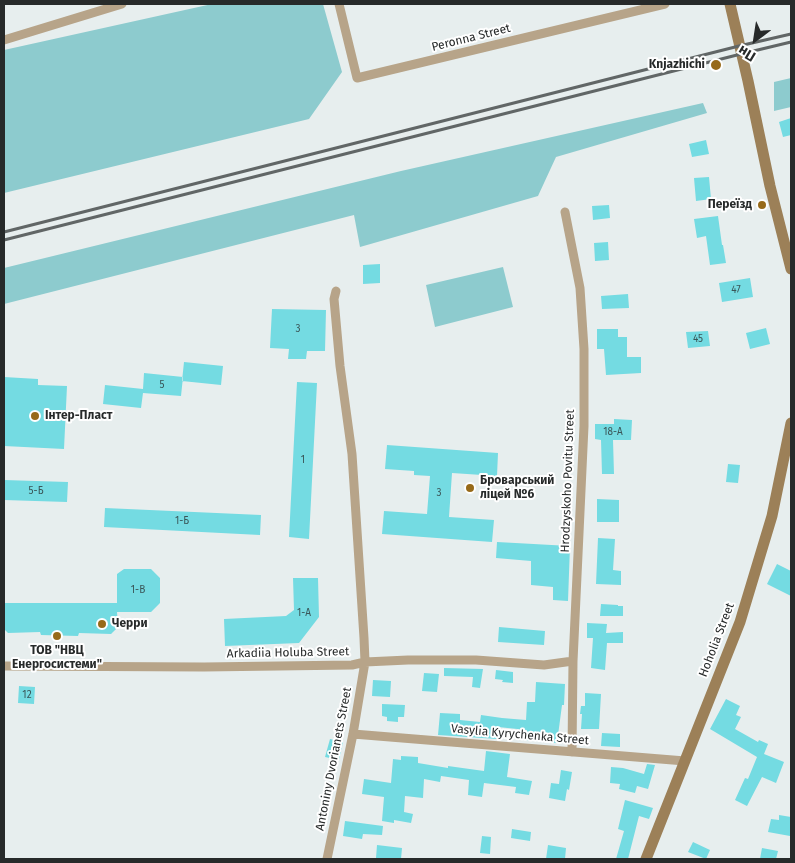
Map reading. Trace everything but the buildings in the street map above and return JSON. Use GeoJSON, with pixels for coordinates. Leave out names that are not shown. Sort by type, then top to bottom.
{"type":"FeatureCollection","features":[{"type":"Feature","properties":{"kind":"street"},"geometry":{"type":"LineString","coordinates":[[4,40],[122,4]]}},
{"type":"Feature","properties":{"kind":"street","name":"Peronna Street"},"geometry":{"type":"LineString","coordinates":[[340,4],[357,78],[665,4]]}},
{"type":"Feature","properties":{"kind":"street"},"geometry":{"type":"LineString","coordinates":[[730,4],[770,186],[788,242],[791,269]]}},
{"type":"Feature","properties":{"kind":"street","name":"Hrodzyskoho Povitu Street"},"geometry":{"type":"LineString","coordinates":[[565,212],[580,288],[584,346],[584,426],[573,661],[572,752]]}},
{"type":"Feature","properties":{"kind":"street","name":"Antoniny Dvorianets Street"},"geometry":{"type":"LineString","coordinates":[[327,859],[353,734],[364,662],[352,454],[340,366],[334,299],[336,291]]}},
{"type":"Feature","properties":{"kind":"street","name":"Hoholia Street"},"geometry":{"type":"LineString","coordinates":[[646,859],[740,622],[772,516],[791,423]]}},
{"type":"Feature","properties":{"kind":"street","name":"Arkadiia Holuba Street"},"geometry":{"type":"LineString","coordinates":[[4,666],[204,667],[352,665],[364,662],[408,660],[476,660],[544,665],[573,661]]}},
{"type":"Feature","properties":{"kind":"street","name":"Vasylia Kyrychenka Street"},"geometry":{"type":"LineString","coordinates":[[353,734],[684,761]]}},
{"type":"Feature","properties":{"kind":"shaded area"},"geometry":{"type":"Polygon","coordinates":[[[212,4],[323,4],[342,72],[309,119],[4,193],[4,50],[212,4]]]}},
{"type":"Feature","properties":{"kind":"shaded area"},"geometry":{"type":"Polygon","coordinates":[[[791,78],[791,107],[774,111],[774,82],[791,78]]]}},
{"type":"Feature","properties":{"kind":"shaded area"},"geometry":{"type":"Polygon","coordinates":[[[703,103],[707,113],[556,157],[538,196],[360,247],[354,215],[4,304],[4,268],[401,171],[703,103]]]}},
{"type":"Feature","properties":{"kind":"shaded area"},"geometry":{"type":"Polygon","coordinates":[[[503,267],[513,307],[435,327],[426,285],[503,267]]]}},
{"type":"Feature","properties":{"kind":"railway"},"geometry":{"type":"LineString","coordinates":[[4,232],[791,34]]}},
{"type":"Feature","properties":{"kind":"railway"},"geometry":{"type":"LineString","coordinates":[[4,240],[791,42]]}},
{"type":"Feature","properties":{"kind":"place","name":"Knjazhichi"},"geometry":{"type":"Point","coordinates":[716,65]}},
{"type":"Feature","properties":{"kind":"place","name":"Переїзд"},"geometry":{"type":"Point","coordinates":[762,205]}},
{"type":"Feature","properties":{"kind":"place","name":"Інтер-Пласт"},"geometry":{"type":"Point","coordinates":[35,416]}},
{"type":"Feature","properties":{"kind":"place","name":"Броварський ліцей №6"},"geometry":{"type":"Point","coordinates":[470,488]}},
{"type":"Feature","properties":{"kind":"place","name":"Черри"},"geometry":{"type":"Point","coordinates":[102,624]}},
{"type":"Feature","properties":{"kind":"place","name":"ТОВ \"НВЦ Енергосистеми\""},"geometry":{"type":"Point","coordinates":[57,636]}}]}
